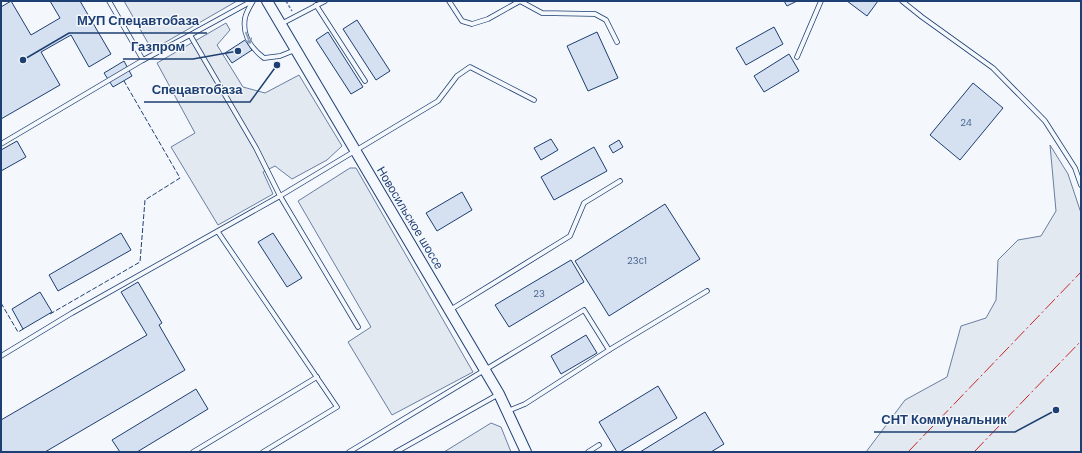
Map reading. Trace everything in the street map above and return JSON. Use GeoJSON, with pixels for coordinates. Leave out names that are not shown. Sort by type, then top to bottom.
{"type":"FeatureCollection","features":[{"type":"Feature","properties":{"kind":"street","name":"Новосильское шоссе"},"geometry":{"type":"LineString","coordinates":[[267,1],[499,394],[526,452]]}},
{"type":"Feature","properties":{"kind":"lane"},"geometry":{"type":"LineString","coordinates":[[109,1],[143,60]]}},
{"type":"Feature","properties":{"kind":"lane"},"geometry":{"type":"LineString","coordinates":[[1,144],[143,60],[252,1]]}},
{"type":"Feature","properties":{"kind":"lane"},"geometry":{"type":"LineString","coordinates":[[252,1],[245,18],[245,36],[253,49],[264,58],[280,56],[295,50]]}},
{"type":"Feature","properties":{"kind":"lane"},"geometry":{"type":"LineString","coordinates":[[280,24],[325,1]]}},
{"type":"Feature","properties":{"kind":"lane"},"geometry":{"type":"LineString","coordinates":[[449,1],[462,21],[472,24],[488,19],[520,1],[542,13],[595,14],[606,20],[617,42]]}},
{"type":"Feature","properties":{"kind":"lane"},"geometry":{"type":"LineString","coordinates":[[797,57],[822,1]]}},
{"type":"Feature","properties":{"kind":"lane"},"geometry":{"type":"LineString","coordinates":[[902,1],[993,68],[1045,121],[1076,168],[1081,184]]}},
{"type":"Feature","properties":{"kind":"lane"},"geometry":{"type":"LineString","coordinates":[[316,6],[365,81]]}},
{"type":"Feature","properties":{"kind":"lane"},"geometry":{"type":"LineString","coordinates":[[190,35],[256,148],[280,196],[358,327]]}},
{"type":"Feature","properties":{"kind":"lane"},"geometry":{"type":"LineString","coordinates":[[1,356],[72,312],[218,232],[355,152],[438,101],[457,76],[470,68],[534,100]]}},
{"type":"Feature","properties":{"kind":"lane"},"geometry":{"type":"LineString","coordinates":[[1076,168],[1081,166]]}},
{"type":"Feature","properties":{"kind":"lane"},"geometry":{"type":"LineString","coordinates":[[450,310],[570,236],[584,204],[620,181]]}},
{"type":"Feature","properties":{"kind":"lane"},"geometry":{"type":"LineString","coordinates":[[218,232],[337,407],[263,452]]}},
{"type":"Feature","properties":{"kind":"lane"},"geometry":{"type":"LineString","coordinates":[[507,411],[525,404],[609,350],[706,291]]}},
{"type":"Feature","properties":{"kind":"lane"},"geometry":{"type":"LineString","coordinates":[[349,452],[584,310],[609,350]]}},
{"type":"Feature","properties":{"kind":"lane"},"geometry":{"type":"LineString","coordinates":[[193,452],[317,377]]}},
{"type":"Feature","properties":{"kind":"lane"},"geometry":{"type":"LineString","coordinates":[[396,452],[499,394]]}},
{"type":"Feature","properties":{"kind":"lane"},"geometry":{"type":"LineString","coordinates":[[588,452],[599,445]]}},
{"type":"Feature","properties":{"kind":"path"},"geometry":{"type":"LineString","coordinates":[[286,1],[295,17]]}},
{"type":"Feature","properties":{"kind":"shaded area"},"geometry":{"type":"Polygon","coordinates":[[[124,1],[237,1],[152,50],[124,1]]]}},
{"type":"Feature","properties":{"kind":"shaded area"},"geometry":{"type":"Polygon","coordinates":[[[226,23],[230,30],[217,45],[243,87],[265,93],[299,75],[342,146],[327,160],[292,179],[275,166],[263,172],[273,194],[218,225],[171,147],[195,133],[157,63],[226,23]]]}},
{"type":"Feature","properties":{"kind":"shaded area"},"geometry":{"type":"Polygon","coordinates":[[[1050,145],[1068,174],[1081,213],[1081,452],[866,452],[905,400],[947,377],[961,326],[986,318],[996,300],[998,260],[1018,240],[1041,236],[1056,211],[1050,145]]]}},
{"type":"Feature","properties":{"kind":"shaded area"},"geometry":{"type":"Polygon","coordinates":[[[350,168],[356,168],[473,372],[392,415],[348,342],[371,327],[298,201],[350,168]]]}},
{"type":"Feature","properties":{"kind":"shaded area"},"geometry":{"type":"Polygon","coordinates":[[[491,423],[501,427],[511,452],[444,452],[491,423]]]}},
{"type":"Feature","properties":{"kind":"building"},"geometry":{"type":"Polygon","coordinates":[[[11,1],[31,35],[60,18],[50,1],[80,1],[111,54],[89,67],[71,35],[41,52],[60,85],[1,119],[1,7],[11,1]]]}},
{"type":"Feature","properties":{"kind":"building"},"geometry":{"type":"Polygon","coordinates":[[[784,1],[797,1],[787,6],[784,1]]]}},
{"type":"Feature","properties":{"kind":"building"},"geometry":{"type":"Polygon","coordinates":[[[847,1],[878,1],[867,16],[847,1]]]}},
{"type":"Feature","properties":{"kind":"building"},"geometry":{"type":"Polygon","coordinates":[[[357,20],[390,71],[376,80],[343,29],[357,20]]]}},
{"type":"Feature","properties":{"kind":"building"},"geometry":{"type":"Polygon","coordinates":[[[774,27],[783,44],[746,65],[736,48],[774,27]]]}},
{"type":"Feature","properties":{"kind":"building"},"geometry":{"type":"Polygon","coordinates":[[[328,32],[363,87],[351,94],[316,40],[328,32]]]}},
{"type":"Feature","properties":{"kind":"building"},"geometry":{"type":"Polygon","coordinates":[[[597,32],[618,78],[588,91],[567,46],[597,32]]]}},
{"type":"Feature","properties":{"kind":"building"},"geometry":{"type":"Polygon","coordinates":[[[245,40],[252,50],[232,63],[225,53],[245,40]]]}},
{"type":"Feature","properties":{"kind":"building"},"geometry":{"type":"Polygon","coordinates":[[[789,54],[799,71],[764,92],[754,76],[789,54]]]}},
{"type":"Feature","properties":{"kind":"building"},"geometry":{"type":"Polygon","coordinates":[[[124,61],[132,76],[113,87],[104,73],[124,61]]]}},
{"type":"Feature","properties":{"kind":"building"},"geometry":{"type":"Polygon","coordinates":[[[973,83],[1003,108],[960,160],[930,135],[973,83]]]}},
{"type":"Feature","properties":{"kind":"building"},"geometry":{"type":"Polygon","coordinates":[[[551,139],[558,150],[541,160],[534,148],[551,139]]]}},
{"type":"Feature","properties":{"kind":"building"},"geometry":{"type":"Polygon","coordinates":[[[619,140],[623,147],[613,153],[609,146],[619,140]]]}},
{"type":"Feature","properties":{"kind":"building"},"geometry":{"type":"Polygon","coordinates":[[[17,141],[26,157],[1,171],[1,150],[17,141]]]}},
{"type":"Feature","properties":{"kind":"building"},"geometry":{"type":"Polygon","coordinates":[[[594,147],[607,171],[554,200],[541,177],[594,147]]]}},
{"type":"Feature","properties":{"kind":"building"},"geometry":{"type":"Polygon","coordinates":[[[462,192],[472,210],[437,231],[426,213],[462,192]]]}},
{"type":"Feature","properties":{"kind":"building"},"geometry":{"type":"Polygon","coordinates":[[[665,204],[700,259],[609,316],[575,261],[665,204]]]}},
{"type":"Feature","properties":{"kind":"building"},"geometry":{"type":"Polygon","coordinates":[[[121,233],[131,250],[58,291],[49,275],[121,233]]]}},
{"type":"Feature","properties":{"kind":"building"},"geometry":{"type":"Polygon","coordinates":[[[273,233],[302,278],[287,287],[258,242],[273,233]]]}},
{"type":"Feature","properties":{"kind":"building"},"geometry":{"type":"Polygon","coordinates":[[[571,260],[584,282],[509,327],[495,305],[571,260]]]}},
{"type":"Feature","properties":{"kind":"building"},"geometry":{"type":"Polygon","coordinates":[[[138,282],[162,323],[159,325],[185,370],[45,452],[1,452],[1,420],[147,335],[121,292],[138,282]]]}},
{"type":"Feature","properties":{"kind":"building"},"geometry":{"type":"Polygon","coordinates":[[[40,292],[52,312],[23,329],[12,309],[40,292]]]}},
{"type":"Feature","properties":{"kind":"building"},"geometry":{"type":"Polygon","coordinates":[[[586,335],[597,353],[561,374],[551,356],[586,335]]]}},
{"type":"Feature","properties":{"kind":"building"},"geometry":{"type":"Polygon","coordinates":[[[658,386],[677,418],[620,452],[617,452],[599,422],[658,386]]]}},
{"type":"Feature","properties":{"kind":"building"},"geometry":{"type":"Polygon","coordinates":[[[196,389],[208,409],[137,452],[120,452],[112,440],[196,389]]]}},
{"type":"Feature","properties":{"kind":"building"},"geometry":{"type":"Polygon","coordinates":[[[705,412],[724,444],[711,452],[640,452],[705,412]]]}},
{"type":"Feature","properties":{"kind":"fence"},"geometry":{"type":"LineString","coordinates":[[50,314],[140,262],[145,200],[180,178],[124,81]]}},
{"type":"Feature","properties":{"kind":"fence"},"geometry":{"type":"LineString","coordinates":[[1,303],[18,332],[25,328]]}},
{"type":"Feature","properties":{"kind":"power"},"geometry":{"type":"LineString","coordinates":[[908,452],[1081,272]]}},
{"type":"Feature","properties":{"kind":"power"},"geometry":{"type":"LineString","coordinates":[[974,452],[1081,341]]}},
{"type":"Feature","properties":{"kind":"place","name":"Газпром"},"geometry":{"type":"Point","coordinates":[238,51]}},
{"type":"Feature","properties":{"kind":"place","name":"МУП Спецавтобаза"},"geometry":{"type":"Point","coordinates":[23,60]}},
{"type":"Feature","properties":{"kind":"place","name":"Спецавтобаза"},"geometry":{"type":"Point","coordinates":[277,65]}},
{"type":"Feature","properties":{"kind":"place","name":"СНТ Коммунальник"},"geometry":{"type":"Point","coordinates":[1056,410]}}]}
